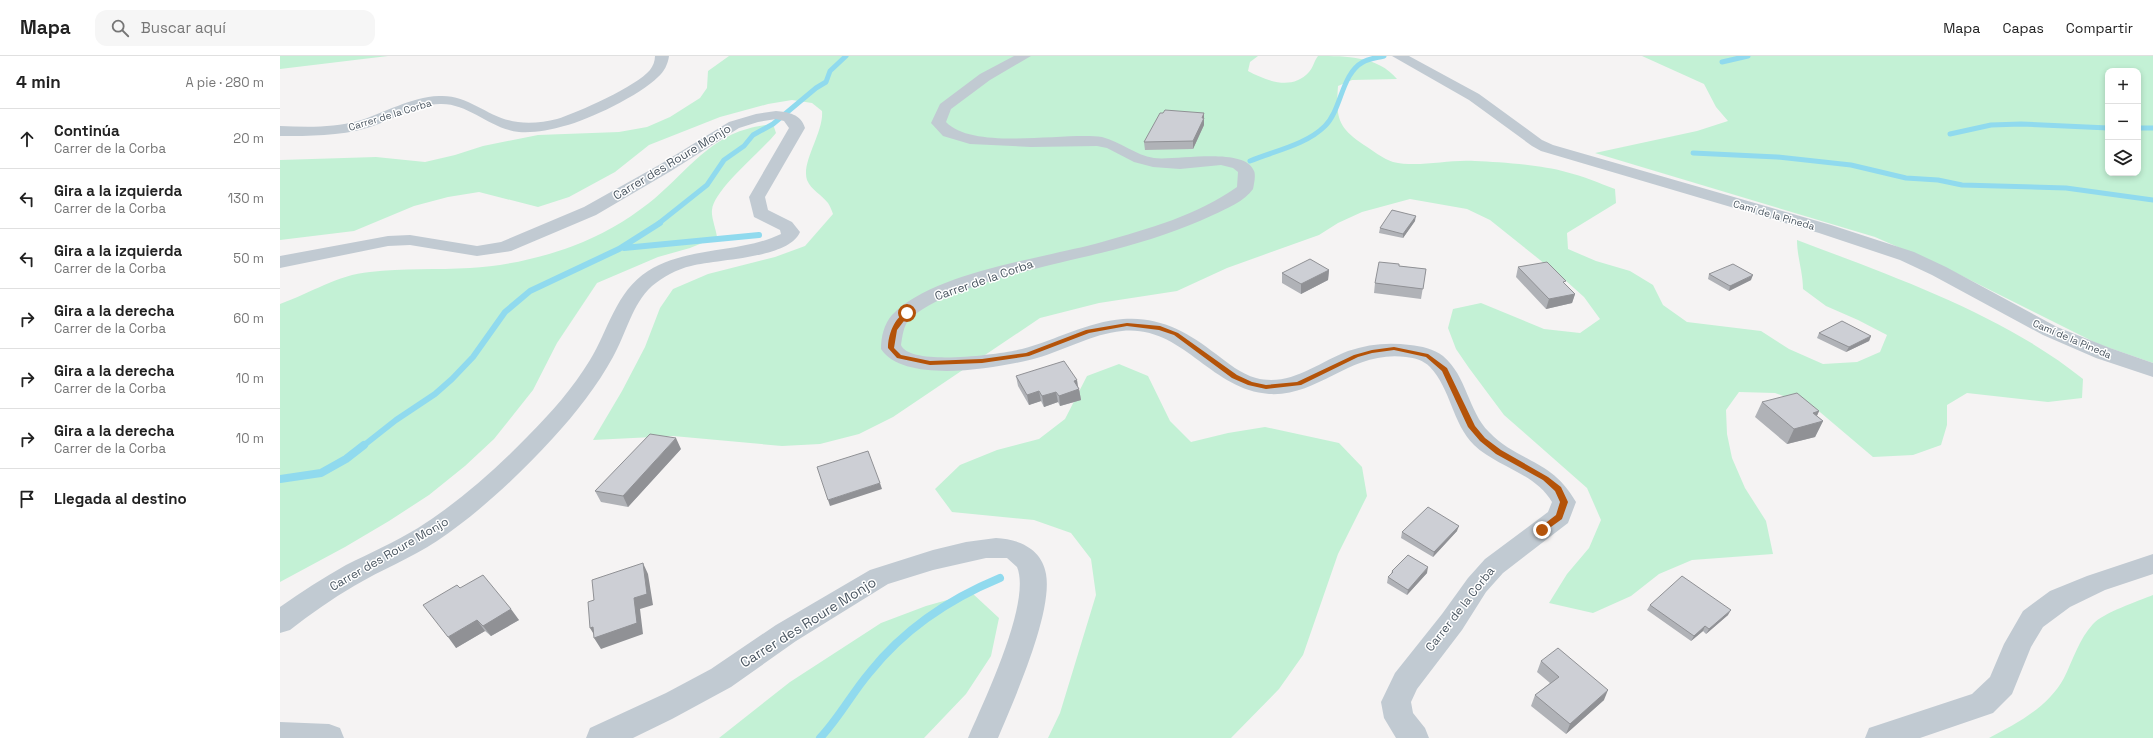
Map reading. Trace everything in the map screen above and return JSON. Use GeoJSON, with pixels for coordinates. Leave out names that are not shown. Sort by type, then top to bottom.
{"type":"FeatureCollection","features":[{"type":"Feature","properties":{"kind":"street","name":"Carrer de la Corba"},"geometry":{"type":"LineString","coordinates":[[280,131],[318,132],[348,128],[424,103],[441,100],[467,104],[508,125],[530,127],[550,125],[571,120],[649,78],[661,65],[662,56]]}},
{"type":"Feature","properties":{"kind":"street","name":"Carrer de la Corba"},"geometry":{"type":"LineString","coordinates":[[1024,56],[985,77],[945,107],[940,113],[938,124],[941,129],[955,136],[1001,142],[1031,144],[1097,141],[1109,143],[1146,161],[1158,163],[1214,161],[1235,163],[1242,166],[1246,171],[1245,189],[1226,202],[1207,211],[1124,241],[1010,270],[935,296],[917,305],[900,320],[891,339],[891,348],[899,356],[930,363],[982,361],[1027,354],[1088,331],[1108,327],[1143,325],[1176,334],[1234,376],[1250,384],[1266,387],[1298,384],[1356,356],[1372,351],[1394,349],[1412,351],[1428,356],[1437,361],[1445,370],[1472,427],[1482,440],[1498,452],[1546,479],[1558,489],[1564,502],[1559,517],[1494,566],[1477,585],[1452,622],[1404,682],[1396,702],[1397,708],[1399,718],[1414,738]]}},
{"type":"Feature","properties":{"kind":"street","name":"Camí de la Pineda"},"geometry":{"type":"LineString","coordinates":[[1399,56],[1474,97],[1547,148],[1838,233],[1907,256],[1934,268],[2050,331],[2103,353],[2153,370]]}},
{"type":"Feature","properties":{"kind":"street","name":"Carrer des Roure Monjo"},"geometry":{"type":"LineString","coordinates":[[280,262],[388,241],[410,240],[477,251],[505,248],[590,211],[665,168],[734,124],[756,118],[776,115],[789,117],[796,123],[797,128],[757,197],[760,213],[786,226],[791,232],[789,237],[780,243],[760,248],[682,262],[654,274],[643,283],[628,304],[618,322],[609,345],[570,403],[535,442],[482,492],[436,529],[343,580],[280,622]]}},
{"type":"Feature","properties":{"kind":"street","name":"Carrer des Roure Monjo"},"geometry":{"type":"LineString","coordinates":[[601,738],[703,688],[812,616],[878,578],[952,556],[1002,546],[1016,550],[1028,559],[1033,573],[1034,589],[1026,625],[983,738]]}},
{"type":"Feature","properties":{"kind":"street"},"geometry":{"type":"LineString","coordinates":[[1880,738],[1982,704],[2002,685],[2018,644],[2033,619],[2067,596],[2096,583],[2153,564]]}},
{"type":"Feature","properties":{"kind":"street"},"geometry":{"type":"LineString","coordinates":[[280,736],[330,738]]}},
{"type":"Feature","properties":{"kind":"green space"},"geometry":{"type":"Polygon","coordinates":[[[280,56],[388,56],[280,69],[280,56]]]}},
{"type":"Feature","properties":{"kind":"green space"},"geometry":{"type":"Polygon","coordinates":[[[729,56],[1258,56],[1250,62],[1248,71],[1271,81],[1287,83],[1302,78],[1309,72],[1318,56],[1339,56],[1361,59],[1381,66],[1397,79],[1352,80],[1338,86],[1338,114],[1343,127],[1355,139],[1389,161],[1403,164],[1465,161],[1497,162],[1533,166],[1572,174],[1615,189],[1616,203],[1567,233],[1568,249],[1596,261],[1630,271],[1653,285],[1663,305],[1687,322],[1761,331],[1789,349],[1823,364],[1857,362],[1880,352],[1887,335],[1826,306],[1803,289],[1797,240],[1871,268],[1946,299],[1983,316],[2018,335],[2052,356],[2083,379],[2082,398],[2048,402],[1967,393],[1947,405],[1947,425],[1941,445],[1913,455],[1873,457],[1814,407],[1775,393],[1739,392],[1726,410],[1727,434],[1732,458],[1745,488],[1766,521],[1773,554],[1692,560],[1659,574],[1631,596],[1593,613],[1549,603],[1567,574],[1589,548],[1601,520],[1587,488],[1504,415],[1456,349],[1448,328],[1453,309],[1481,303],[1544,329],[1580,333],[1600,319],[1584,297],[1565,280],[1490,220],[1467,209],[1410,199],[1362,212],[1338,223],[1319,235],[1227,268],[1177,291],[1099,303],[1040,318],[893,417],[859,434],[820,444],[782,446],[673,436],[593,440],[622,391],[645,347],[660,308],[673,289],[708,274],[775,257],[805,246],[833,214],[826,200],[811,187],[807,180],[807,165],[822,119],[822,111],[812,103],[792,100],[768,104],[720,117],[649,145],[615,172],[569,197],[538,207],[479,192],[448,197],[414,206],[354,231],[280,240],[280,160],[376,157],[425,162],[455,155],[483,146],[538,135],[619,132],[647,127],[670,117],[700,98],[707,88],[708,71],[729,56]]]}},
{"type":"Feature","properties":{"kind":"green space"},"geometry":{"type":"Polygon","coordinates":[[[1642,56],[2153,56],[2153,363],[2098,344],[1950,270],[1875,237],[1595,153],[1697,131],[1728,121],[1716,107],[1704,84],[1642,56]]]}},
{"type":"Feature","properties":{"kind":"green space"},"geometry":{"type":"Polygon","coordinates":[[[773,124],[776,133],[729,181],[715,201],[712,213],[717,237],[690,248],[658,257],[597,283],[557,343],[533,390],[494,439],[465,466],[429,495],[345,547],[280,582],[280,304],[335,281],[358,274],[395,270],[483,267],[536,258],[573,246],[603,233],[640,210],[661,193],[706,151],[732,134],[750,128],[773,124]]]}},
{"type":"Feature","properties":{"kind":"green space"},"geometry":{"type":"Polygon","coordinates":[[[1119,364],[1148,376],[1170,421],[1191,442],[1228,433],[1265,427],[1339,443],[1362,467],[1367,496],[1338,554],[1303,655],[1279,689],[1231,738],[1048,738],[1060,713],[1096,595],[1091,559],[1071,533],[1034,520],[952,512],[935,489],[960,465],[997,450],[1039,439],[1065,419],[1087,376],[1119,364]]]}},
{"type":"Feature","properties":{"kind":"green space"},"geometry":{"type":"Polygon","coordinates":[[[972,593],[999,618],[991,656],[966,694],[924,738],[719,738],[790,682],[881,623],[926,606],[972,593]]]}},
{"type":"Feature","properties":{"kind":"green space"},"geometry":{"type":"Polygon","coordinates":[[[2153,595],[2153,738],[1989,738],[2021,720],[2050,698],[2064,678],[2080,643],[2093,624],[2112,612],[2153,595]]]}},
{"type":"Feature","properties":{"kind":"building"},"geometry":{"type":"Polygon","coordinates":[[[1165,110],[1204,113],[1202,118],[1204,118],[1193,141],[1144,142],[1160,113],[1163,113],[1165,110]]]}},
{"type":"Feature","properties":{"kind":"building"},"geometry":{"type":"Polygon","coordinates":[[[1392,210],[1416,216],[1403,234],[1380,228],[1392,210]]]}},
{"type":"Feature","properties":{"kind":"building"},"geometry":{"type":"Polygon","coordinates":[[[1310,259],[1329,270],[1301,284],[1282,273],[1310,259]]]}},
{"type":"Feature","properties":{"kind":"building"},"geometry":{"type":"Polygon","coordinates":[[[1379,262],[1426,269],[1423,289],[1375,283],[1379,262]]]}},
{"type":"Feature","properties":{"kind":"building"},"geometry":{"type":"Polygon","coordinates":[[[1547,262],[1566,281],[1563,282],[1575,294],[1549,299],[1518,267],[1547,262]]]}},
{"type":"Feature","properties":{"kind":"building"},"geometry":{"type":"Polygon","coordinates":[[[1733,264],[1753,275],[1730,286],[1709,274],[1733,264]]]}},
{"type":"Feature","properties":{"kind":"building"},"geometry":{"type":"Polygon","coordinates":[[[1842,321],[1871,336],[1849,347],[1819,333],[1842,321]]]}},
{"type":"Feature","properties":{"kind":"building"},"geometry":{"type":"Polygon","coordinates":[[[1064,361],[1077,380],[1074,381],[1079,389],[1059,396],[1056,392],[1042,396],[1039,391],[1027,395],[1016,376],[1064,361]]]}},
{"type":"Feature","properties":{"kind":"building"},"geometry":{"type":"Polygon","coordinates":[[[1797,393],[1819,411],[1813,413],[1823,421],[1794,429],[1762,402],[1797,393]]]}},
{"type":"Feature","properties":{"kind":"building"},"geometry":{"type":"Polygon","coordinates":[[[650,434],[676,438],[623,496],[595,491],[650,434]]]}},
{"type":"Feature","properties":{"kind":"building"},"geometry":{"type":"Polygon","coordinates":[[[868,451],[880,483],[828,500],[817,467],[868,451]]]}},
{"type":"Feature","properties":{"kind":"building"},"geometry":{"type":"Polygon","coordinates":[[[1428,507],[1459,526],[1434,552],[1402,532],[1428,507]]]}},
{"type":"Feature","properties":{"kind":"building"},"geometry":{"type":"Polygon","coordinates":[[[1408,555],[1428,567],[1408,590],[1388,577],[1408,555]]]}},
{"type":"Feature","properties":{"kind":"building"},"geometry":{"type":"Polygon","coordinates":[[[643,563],[647,594],[634,598],[637,623],[594,638],[593,627],[590,628],[588,602],[594,600],[592,580],[643,563]]]}},
{"type":"Feature","properties":{"kind":"building"},"geometry":{"type":"Polygon","coordinates":[[[483,575],[511,609],[483,626],[477,620],[448,637],[423,605],[457,585],[460,588],[483,575]]]}},
{"type":"Feature","properties":{"kind":"building"},"geometry":{"type":"Polygon","coordinates":[[[1682,576],[1731,610],[1709,629],[1705,626],[1694,636],[1650,605],[1682,576]]]}},
{"type":"Feature","properties":{"kind":"building"},"geometry":{"type":"Polygon","coordinates":[[[1558,648],[1608,690],[1570,724],[1535,695],[1559,677],[1541,661],[1558,648]]]}},
{"type":"Feature","properties":{"kind":"waterway"},"geometry":{"type":"LineString","coordinates":[[658,224],[707,185],[724,160],[744,146],[753,135],[773,124],[816,88],[826,82],[830,71],[846,56]]}},
{"type":"Feature","properties":{"kind":"waterway"},"geometry":{"type":"LineString","coordinates":[[1250,161],[1299,143],[1317,133],[1331,119],[1346,83],[1356,67],[1363,62],[1384,56]]}},
{"type":"Feature","properties":{"kind":"waterway"},"geometry":{"type":"LineString","coordinates":[[1722,62],[1748,56]]}},
{"type":"Feature","properties":{"kind":"waterway"},"geometry":{"type":"LineString","coordinates":[[1950,134],[1991,125],[2021,124],[2105,128]]}},
{"type":"Feature","properties":{"kind":"waterway"},"geometry":{"type":"LineString","coordinates":[[2141,128],[2153,128]]}},
{"type":"Feature","properties":{"kind":"waterway"},"geometry":{"type":"LineString","coordinates":[[1693,153],[1777,157],[1851,165],[1906,178],[1938,180],[1962,185],[2066,188],[2153,200]]}},
{"type":"Feature","properties":{"kind":"waterway"},"geometry":{"type":"LineString","coordinates":[[363,446],[396,420],[435,394],[452,379],[473,357],[505,312],[530,291],[619,249],[660,223]]}},
{"type":"Feature","properties":{"kind":"waterway"},"geometry":{"type":"LineString","coordinates":[[624,248],[759,235]]}},
{"type":"Feature","properties":{"kind":"waterway"},"geometry":{"type":"LineString","coordinates":[[280,479],[321,473],[346,459],[364,445]]}},
{"type":"Feature","properties":{"kind":"waterway"},"geometry":{"type":"LineString","coordinates":[[820,738],[863,680],[884,656],[913,628],[929,616],[963,595],[1000,578]]}},
{"type":"Feature","properties":{"kind":"route"},"geometry":{"type":"LineString","coordinates":[[907,313],[900,320],[894,330],[891,339],[891,348],[899,356],[909,360],[930,363],[953,363],[1002,359],[1027,354],[1046,348],[1088,331],[1127,324],[1160,328],[1176,334],[1188,341],[1234,376],[1250,384],[1266,387],[1284,387],[1298,384],[1356,356],[1372,351],[1394,349],[1412,351],[1428,356],[1437,361],[1445,370],[1464,412],[1472,427],[1482,440],[1498,452],[1546,479],[1558,489],[1564,502],[1559,517],[1542,530]]}}]}
